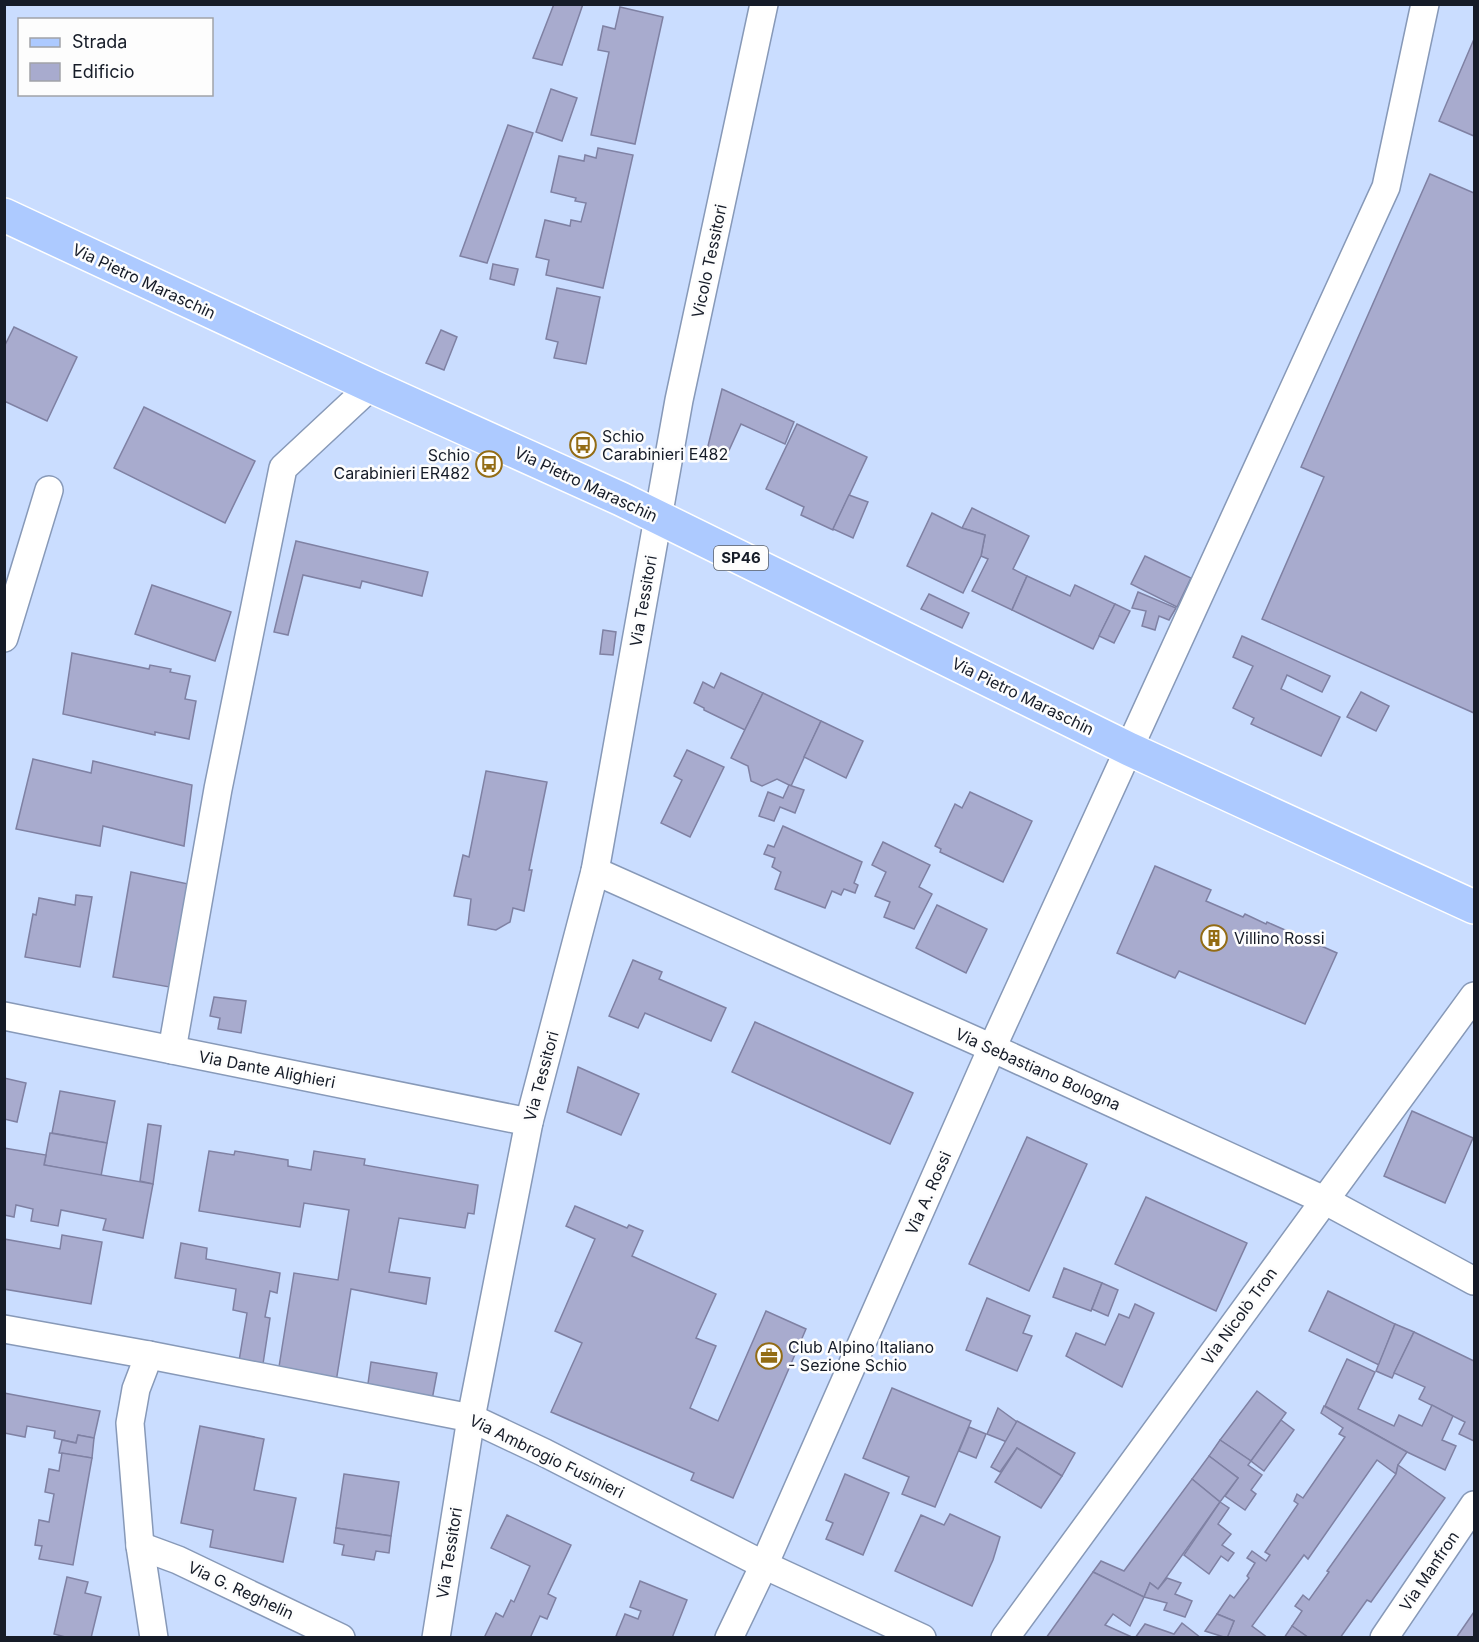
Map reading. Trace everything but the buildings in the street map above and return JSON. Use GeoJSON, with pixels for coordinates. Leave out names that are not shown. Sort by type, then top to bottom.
{"type":"FeatureCollection","features":[{"type":"Feature","properties":{"kind":"main road","name":"Via Pietro Maraschin"},"geometry":{"type":"LineString","coordinates":[[4,215],[371,386],[621,499],[1129,749],[1474,907]]}},
{"type":"Feature","properties":{"kind":"street","name":"Vicolo Tessitori"},"geometry":{"type":"LineString","coordinates":[[658,517],[679,400],[764,4]]}},
{"type":"Feature","properties":{"kind":"street"},"geometry":{"type":"LineString","coordinates":[[1129,749],[1386,187],[1425,4]]}},
{"type":"Feature","properties":{"kind":"street"},"geometry":{"type":"LineString","coordinates":[[172,1050],[218,789],[284,468],[371,386]]}},
{"type":"Feature","properties":{"kind":"street"},"geometry":{"type":"LineString","coordinates":[[4,639],[49,490]]}},
{"type":"Feature","properties":{"kind":"street","name":"Via Tessitori"},"geometry":{"type":"LineString","coordinates":[[436,1638],[471,1418],[529,1122],[595,871],[658,517]]}},
{"type":"Feature","properties":{"kind":"street","name":"Via A. Rossi"},"geometry":{"type":"LineString","coordinates":[[729,1638],[764,1565],[992,1048],[1129,749]]}},
{"type":"Feature","properties":{"kind":"street","name":"Via Sebastiano Bologna"},"geometry":{"type":"LineString","coordinates":[[595,871],[992,1048],[1324,1200],[1474,1281]]}},
{"type":"Feature","properties":{"kind":"street","name":"Via Nicolò Tron"},"geometry":{"type":"LineString","coordinates":[[1005,1638],[1474,996]]}},
{"type":"Feature","properties":{"kind":"street","name":"Via Dante Alighieri"},"geometry":{"type":"LineString","coordinates":[[4,1016],[529,1122]]}},
{"type":"Feature","properties":{"kind":"street","name":"Via Ambrogio Fusinieri"},"geometry":{"type":"LineString","coordinates":[[4,1329],[149,1354],[471,1418],[545,1453],[764,1565],[922,1638]]}},
{"type":"Feature","properties":{"kind":"street"},"geometry":{"type":"LineString","coordinates":[[149,1354],[136,1389],[130,1423],[140,1546],[154,1638]]}},
{"type":"Feature","properties":{"kind":"street","name":"Via Manfron"},"geometry":{"type":"LineString","coordinates":[[1384,1638],[1474,1504]]}},
{"type":"Feature","properties":{"kind":"street","name":"Via G. Reghelin"},"geometry":{"type":"LineString","coordinates":[[140,1546],[178,1560],[341,1638]]}},
{"type":"Feature","properties":{"kind":"place","name":"Schio Carabinieri E482"},"geometry":{"type":"Point","coordinates":[583,445]}},
{"type":"Feature","properties":{"kind":"place","name":"Schio Carabinieri ER482"},"geometry":{"type":"Point","coordinates":[489,464]}},
{"type":"Feature","properties":{"kind":"place","name":"Villino Rossi"},"geometry":{"type":"Point","coordinates":[1214,938]}},
{"type":"Feature","properties":{"kind":"place","name":"Club Alpino Italiano - Sezione Schio"},"geometry":{"type":"Point","coordinates":[769,1356]}}]}
